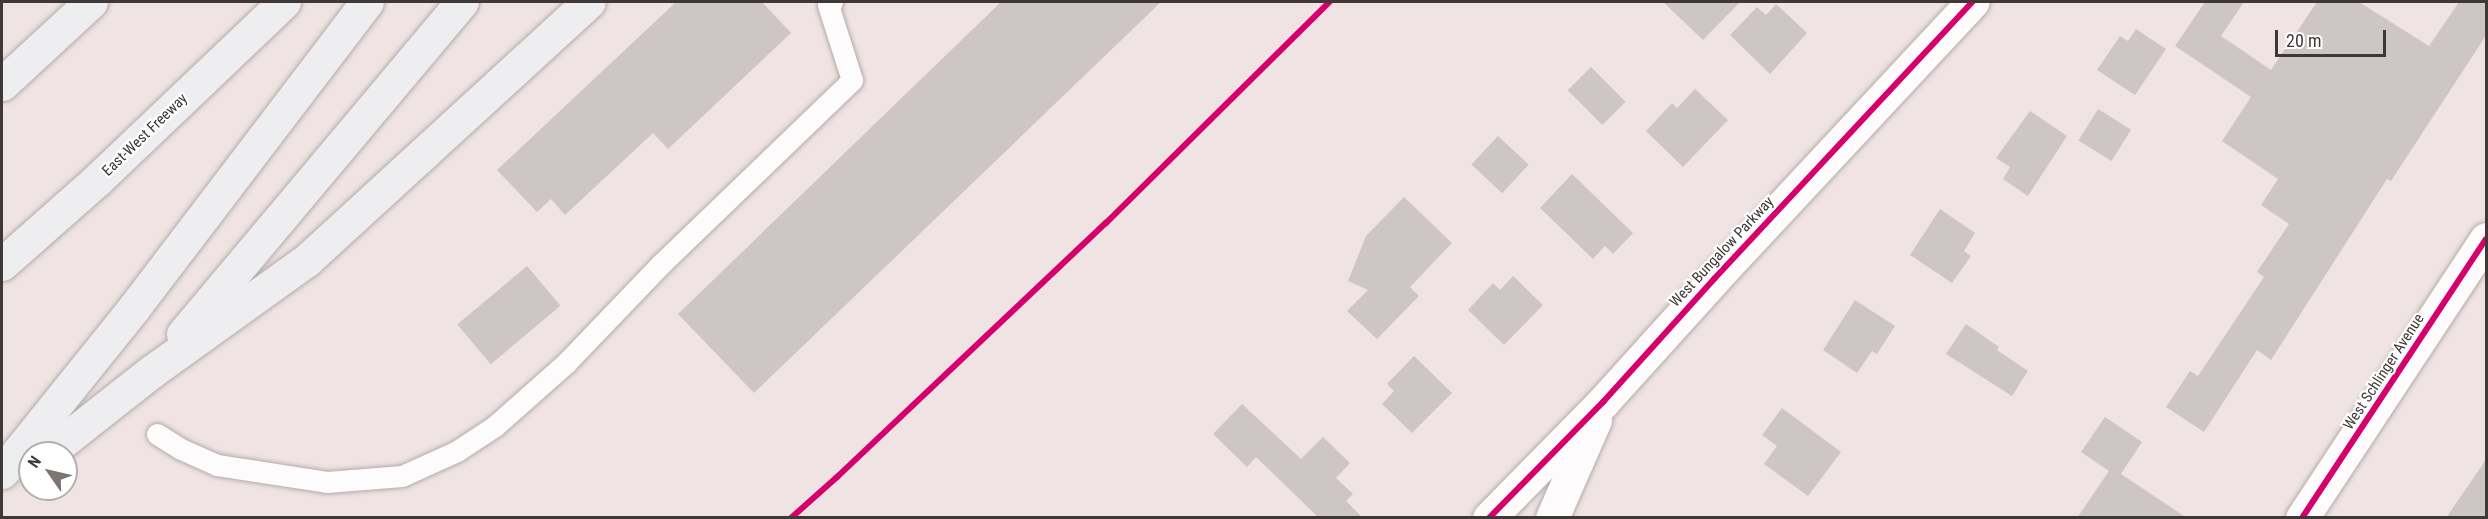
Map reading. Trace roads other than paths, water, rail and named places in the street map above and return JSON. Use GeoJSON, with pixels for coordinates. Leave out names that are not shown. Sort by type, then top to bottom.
{"type":"FeatureCollection","features":[{"type":"Feature","properties":{"kind":"highway"},"geometry":{"type":"LineString","coordinates":[[2,84],[91,2]]}},
{"type":"Feature","properties":{"kind":"highway","name":"East-West Freeway"},"geometry":{"type":"LineString","coordinates":[[2,264],[97,180],[284,2]]}},
{"type":"Feature","properties":{"kind":"highway"},"geometry":{"type":"LineString","coordinates":[[2,472],[133,309],[367,2]]}},
{"type":"Feature","properties":{"kind":"highway"},"geometry":{"type":"LineString","coordinates":[[151,372],[462,2]]}},
{"type":"Feature","properties":{"kind":"highway"},"geometry":{"type":"LineString","coordinates":[[63,441],[151,372],[307,260],[589,2]]}},
{"type":"Feature","properties":{"kind":"highway"},"geometry":{"type":"LineString","coordinates":[[2,490],[18,477]]}},
{"type":"Feature","properties":{"kind":"street","name":"West Bungalow Parkway"},"geometry":{"type":"LineString","coordinates":[[1489,518],[1603,402],[1714,279],[1972,2]]}},
{"type":"Feature","properties":{"kind":"street","name":"West Schlinger Avenue"},"geometry":{"type":"LineString","coordinates":[[2302,518],[2487,239]]}},
{"type":"Feature","properties":{"kind":"street"},"geometry":{"type":"LineString","coordinates":[[1552,518],[1603,402]]}},
{"type":"Feature","properties":{"kind":"lane"},"geometry":{"type":"LineString","coordinates":[[157,434],[182,449],[217,465],[327,482],[402,476],[457,451],[495,426],[544,383],[661,264],[852,81],[828,5],[831,2]]}}]}
